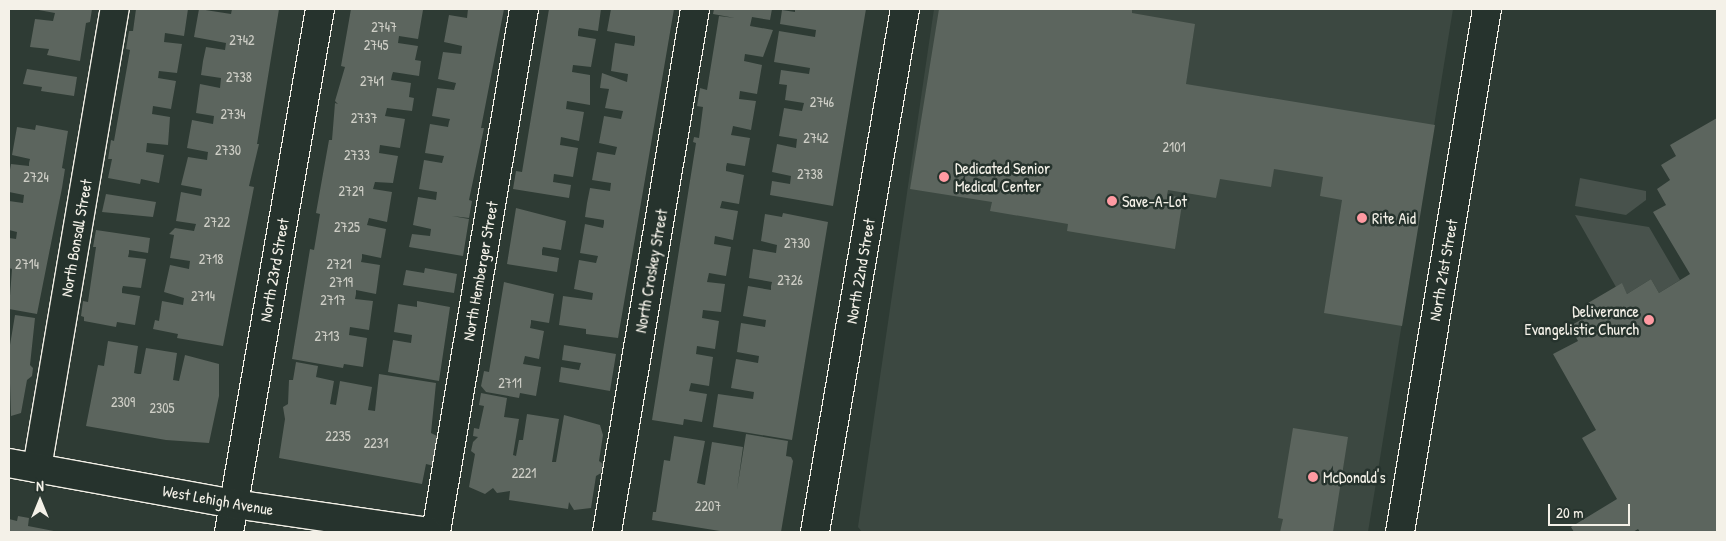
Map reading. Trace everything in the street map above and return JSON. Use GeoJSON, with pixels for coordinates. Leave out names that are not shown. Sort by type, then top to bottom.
{"type":"FeatureCollection","features":[{"type":"Feature","properties":{"kind":"street","name":"North Bonsall Street"},"geometry":{"type":"LineString","coordinates":[[37,468],[115,9]]}},
{"type":"Feature","properties":{"kind":"street","name":"North 23rd Street"},"geometry":{"type":"LineString","coordinates":[[229,532],[320,9]]}},
{"type":"Feature","properties":{"kind":"street","name":"North Hemberger Street"},"geometry":{"type":"LineString","coordinates":[[436,532],[524,9]]}},
{"type":"Feature","properties":{"kind":"street","name":"North Croskey Street"},"geometry":{"type":"LineString","coordinates":[[607,532],[695,9]]}},
{"type":"Feature","properties":{"kind":"street","name":"North 22nd Street"},"geometry":{"type":"LineString","coordinates":[[815,532],[905,9]]}},
{"type":"Feature","properties":{"kind":"street","name":"North 21st Street"},"geometry":{"type":"LineString","coordinates":[[1400,532],[1488,9]]}},
{"type":"Feature","properties":{"kind":"street","name":"West Lehigh Avenue"},"geometry":{"type":"LineString","coordinates":[[9,463],[234,504],[428,532]]}},
{"type":"Feature","properties":{"kind":"shaded area"},"geometry":{"type":"Polygon","coordinates":[[[934,9],[1453,9],[1368,532],[862,532],[858,527],[934,9]]]}},
{"type":"Feature","properties":{"kind":"shaded area"},"geometry":{"type":"Polygon","coordinates":[[[1580,178],[1646,191],[1646,200],[1626,215],[1575,206],[1580,178]]]}},
{"type":"Feature","properties":{"kind":"shaded area"},"geometry":{"type":"Polygon","coordinates":[[[1575,215],[1649,227],[1680,280],[1659,293],[1651,279],[1627,294],[1622,284],[1616,287],[1575,215]]]}},
{"type":"Feature","properties":{"kind":"building"},"geometry":{"type":"Polygon","coordinates":[[[33,9],[92,9],[90,22],[86,23],[80,61],[47,55],[49,49],[30,47],[35,19],[53,21],[55,13],[33,9]]]}},
{"type":"Feature","properties":{"kind":"building"},"geometry":{"type":"Polygon","coordinates":[[[136,9],[188,9],[184,36],[165,33],[164,42],[182,44],[177,73],[159,71],[158,78],[176,81],[171,109],[153,106],[152,114],[170,117],[168,145],[147,143],[146,152],[164,155],[159,183],[141,179],[140,184],[108,178],[112,159],[108,159],[111,140],[114,141],[130,50],[126,49],[129,31],[133,31],[136,9]]]}},
{"type":"Feature","properties":{"kind":"building"},"geometry":{"type":"Polygon","coordinates":[[[199,9],[231,14],[232,9],[279,9],[257,144],[259,144],[249,186],[254,187],[223,346],[177,338],[178,334],[153,329],[155,320],[159,321],[162,301],[183,305],[184,298],[164,292],[170,265],[189,269],[190,261],[170,258],[174,235],[169,234],[175,228],[194,231],[196,224],[176,221],[181,192],[201,196],[202,189],[181,185],[188,157],[207,160],[208,152],[187,148],[192,120],[213,124],[214,116],[196,113],[200,84],[220,88],[221,78],[201,75],[206,47],[225,50],[226,43],[194,37],[199,9]]]}},
{"type":"Feature","properties":{"kind":"building"},"geometry":{"type":"Polygon","coordinates":[[[351,9],[423,10],[418,39],[399,36],[398,43],[418,46],[415,60],[421,61],[419,76],[393,72],[391,80],[411,83],[409,97],[414,98],[412,111],[387,108],[385,116],[405,119],[400,148],[380,145],[379,153],[398,156],[393,183],[375,182],[373,189],[392,192],[387,222],[369,218],[367,225],[386,229],[381,258],[362,254],[361,262],[380,265],[376,294],[356,290],[355,299],[373,301],[369,330],[350,327],[349,335],[367,338],[363,367],[344,364],[343,368],[292,359],[310,249],[314,250],[320,214],[316,213],[329,140],[332,140],[335,103],[338,104],[335,101],[345,67],[341,66],[351,9]]]}},
{"type":"Feature","properties":{"kind":"building"},"geometry":{"type":"Polygon","coordinates":[[[468,9],[504,9],[481,128],[484,128],[469,200],[472,201],[469,218],[452,216],[469,219],[463,256],[409,247],[412,234],[430,236],[431,229],[413,225],[418,197],[436,200],[437,192],[419,189],[424,160],[442,163],[444,156],[425,153],[430,124],[448,127],[450,119],[432,116],[437,88],[454,90],[456,83],[438,79],[443,52],[461,54],[462,46],[444,42],[449,15],[467,18],[468,9]]]}},
{"type":"Feature","properties":{"kind":"building"},"geometry":{"type":"Polygon","coordinates":[[[549,9],[601,9],[598,31],[579,28],[578,32],[578,36],[596,39],[591,67],[573,65],[572,72],[590,75],[590,105],[567,101],[566,109],[584,112],[579,141],[561,137],[560,145],[578,148],[573,177],[554,174],[553,182],[571,185],[569,198],[513,189],[516,171],[522,172],[549,9]]]}},
{"type":"Feature","properties":{"kind":"building"},"geometry":{"type":"Polygon","coordinates":[[[611,9],[674,9],[618,338],[586,334],[586,329],[559,325],[563,296],[592,300],[593,293],[574,289],[579,260],[596,263],[598,256],[580,253],[585,224],[603,228],[604,223],[604,220],[585,217],[587,203],[590,188],[610,191],[611,183],[592,180],[597,152],[615,155],[617,147],[599,143],[604,116],[621,119],[623,111],[605,108],[609,89],[600,88],[602,73],[627,82],[628,74],[611,71],[615,43],[634,46],[635,41],[635,36],[607,31],[611,9]]]}},
{"type":"Feature","properties":{"kind":"building"},"geometry":{"type":"Polygon","coordinates":[[[714,9],[772,9],[770,20],[752,17],[750,26],[773,30],[763,57],[745,54],[744,61],[762,65],[757,94],[740,91],[739,99],[756,101],[751,130],[733,126],[731,135],[750,138],[745,166],[727,163],[726,167],[726,171],[744,175],[739,204],[722,201],[720,208],[738,211],[733,240],[715,236],[714,244],[731,247],[726,276],[709,273],[707,282],[725,284],[721,312],[703,310],[702,318],[719,321],[715,349],[697,346],[696,354],[713,357],[709,386],[691,383],[689,391],[707,394],[702,422],[684,419],[683,425],[652,420],[696,143],[693,142],[694,137],[699,138],[703,107],[697,106],[700,88],[707,90],[719,16],[735,18],[713,14],[714,9]]]}},
{"type":"Feature","properties":{"kind":"building"},"geometry":{"type":"Polygon","coordinates":[[[795,9],[866,9],[833,206],[770,195],[772,181],[790,184],[791,176],[772,172],[777,144],[796,148],[797,139],[779,136],[784,108],[802,111],[804,103],[785,100],[787,85],[779,84],[781,70],[809,74],[810,68],[774,62],[779,31],[815,37],[816,30],[780,24],[782,10],[795,12],[795,9]]]}},
{"type":"Feature","properties":{"kind":"building"},"geometry":{"type":"Polygon","coordinates":[[[939,9],[1132,9],[1132,13],[1195,24],[1186,84],[1435,125],[1402,326],[1324,313],[1342,200],[1320,196],[1323,177],[1274,169],[1271,187],[1220,179],[1216,198],[1168,190],[1167,195],[1183,198],[1175,249],[1067,231],[1068,224],[990,211],[992,202],[910,189],[939,9]]]}},
{"type":"Feature","properties":{"kind":"building"},"geometry":{"type":"Polygon","coordinates":[[[27,69],[77,77],[74,96],[41,91],[42,87],[23,84],[27,69]]]}},
{"type":"Feature","properties":{"kind":"building","name":"Deliverance Evangelistic Church"},"geometry":{"type":"Polygon","coordinates":[[[1717,118],[1717,532],[1640,532],[1638,529],[1633,532],[1574,532],[1571,527],[1617,499],[1582,438],[1596,430],[1553,354],[1578,341],[1570,326],[1593,313],[1588,303],[1622,283],[1627,294],[1651,279],[1659,293],[1690,274],[1653,212],[1666,205],[1657,189],[1670,180],[1661,165],[1676,156],[1670,145],[1717,118]]]}},
{"type":"Feature","properties":{"kind":"building"},"geometry":{"type":"Polygon","coordinates":[[[36,125],[68,131],[62,168],[65,169],[62,188],[37,314],[9,309],[12,269],[9,268],[9,238],[16,239],[17,232],[9,230],[9,201],[23,203],[24,195],[9,192],[9,175],[11,164],[29,166],[30,159],[12,155],[17,127],[35,130],[36,125]]]}},
{"type":"Feature","properties":{"kind":"building"},"geometry":{"type":"Polygon","coordinates":[[[106,194],[156,202],[153,217],[102,212],[106,194]]]}},
{"type":"Feature","properties":{"kind":"building"},"geometry":{"type":"Polygon","coordinates":[[[516,208],[566,221],[561,250],[543,247],[542,250],[542,255],[559,258],[557,272],[507,264],[516,208]]]}},
{"type":"Feature","properties":{"kind":"building"},"geometry":{"type":"Polygon","coordinates":[[[783,213],[828,222],[792,440],[713,427],[718,394],[753,399],[754,392],[731,388],[736,359],[758,363],[759,356],[737,352],[741,323],[765,327],[766,320],[743,316],[748,286],[771,290],[772,282],[749,278],[753,249],[776,253],[777,245],[761,241],[765,214],[782,217],[783,213]]]}},
{"type":"Feature","properties":{"kind":"building"},"geometry":{"type":"Polygon","coordinates":[[[96,230],[150,238],[148,253],[129,250],[128,257],[146,259],[141,288],[123,286],[122,289],[122,293],[140,296],[135,325],[117,322],[116,327],[84,321],[84,317],[81,316],[83,301],[88,302],[96,247],[93,247],[96,230]]]}},
{"type":"Feature","properties":{"kind":"building"},"geometry":{"type":"Polygon","coordinates":[[[425,268],[457,274],[454,293],[403,285],[406,270],[424,273],[425,268]]]}},
{"type":"Feature","properties":{"kind":"building"},"geometry":{"type":"Polygon","coordinates":[[[504,282],[554,294],[549,323],[531,320],[530,328],[544,331],[539,359],[525,356],[523,364],[541,367],[536,396],[520,393],[519,398],[486,392],[481,386],[484,371],[489,372],[504,282]]]}},
{"type":"Feature","properties":{"kind":"building"},"geometry":{"type":"Polygon","coordinates":[[[417,301],[450,307],[439,381],[388,372],[393,340],[411,343],[412,335],[394,332],[398,304],[417,307],[417,301]]]}},
{"type":"Feature","properties":{"kind":"building"},"geometry":{"type":"Polygon","coordinates":[[[15,315],[35,318],[30,365],[33,368],[32,376],[27,380],[21,413],[11,416],[9,351],[15,315]]]}},
{"type":"Feature","properties":{"kind":"building"},"geometry":{"type":"Polygon","coordinates":[[[108,341],[138,346],[134,373],[138,374],[141,374],[146,348],[177,353],[173,380],[179,381],[185,355],[219,364],[219,396],[209,443],[166,440],[86,426],[98,365],[104,366],[108,341]]]}},
{"type":"Feature","properties":{"kind":"building"},"geometry":{"type":"Polygon","coordinates":[[[564,345],[616,354],[610,391],[559,382],[561,367],[579,370],[581,363],[562,360],[564,345]]]}},
{"type":"Feature","properties":{"kind":"building"},"geometry":{"type":"Polygon","coordinates":[[[296,362],[318,366],[316,377],[334,381],[330,404],[336,405],[340,381],[372,387],[368,410],[375,411],[379,374],[436,383],[431,433],[439,437],[434,466],[426,464],[422,484],[279,458],[285,419],[283,407],[288,404],[289,380],[293,380],[296,362]]]}},
{"type":"Feature","properties":{"kind":"building"},"geometry":{"type":"Polygon","coordinates":[[[481,393],[507,398],[504,417],[519,419],[513,455],[516,456],[519,440],[523,440],[527,414],[559,419],[552,462],[556,462],[564,415],[600,425],[603,435],[599,461],[603,464],[601,473],[596,476],[591,508],[574,510],[569,502],[568,509],[509,500],[510,491],[497,493],[493,488],[485,494],[469,487],[475,454],[471,451],[473,442],[478,437],[473,436],[474,428],[479,429],[484,406],[479,405],[481,393]]]}},
{"type":"Feature","properties":{"kind":"building","name":"McDonald's"},"geometry":{"type":"Polygon","coordinates":[[[1293,428],[1348,437],[1333,532],[1280,532],[1283,519],[1278,518],[1293,428]]]}},
{"type":"Feature","properties":{"kind":"building"},"geometry":{"type":"Polygon","coordinates":[[[746,434],[788,441],[786,456],[791,457],[793,461],[781,532],[726,532],[652,520],[653,512],[656,512],[664,460],[670,461],[674,436],[705,441],[697,483],[705,485],[712,442],[743,447],[737,490],[746,434]]]}},
{"type":"Feature","properties":{"kind":"building"},"geometry":{"type":"Polygon","coordinates":[[[18,516],[29,518],[28,526],[59,532],[9,532],[9,519],[17,521],[18,516]]]}},
{"type":"Feature","properties":{"kind":"place","name":"Dedicated Senior Medical Center"},"geometry":{"type":"Point","coordinates":[944,177]}},
{"type":"Feature","properties":{"kind":"place","name":"Save-A-Lot"},"geometry":{"type":"Point","coordinates":[1112,201]}},
{"type":"Feature","properties":{"kind":"place","name":"Rite Aid"},"geometry":{"type":"Point","coordinates":[1362,218]}},
{"type":"Feature","properties":{"kind":"place","name":"Deliverance Evangelistic Church"},"geometry":{"type":"Point","coordinates":[1649,320]}},
{"type":"Feature","properties":{"kind":"place","name":"McDonald's"},"geometry":{"type":"Point","coordinates":[1313,477]}}]}
